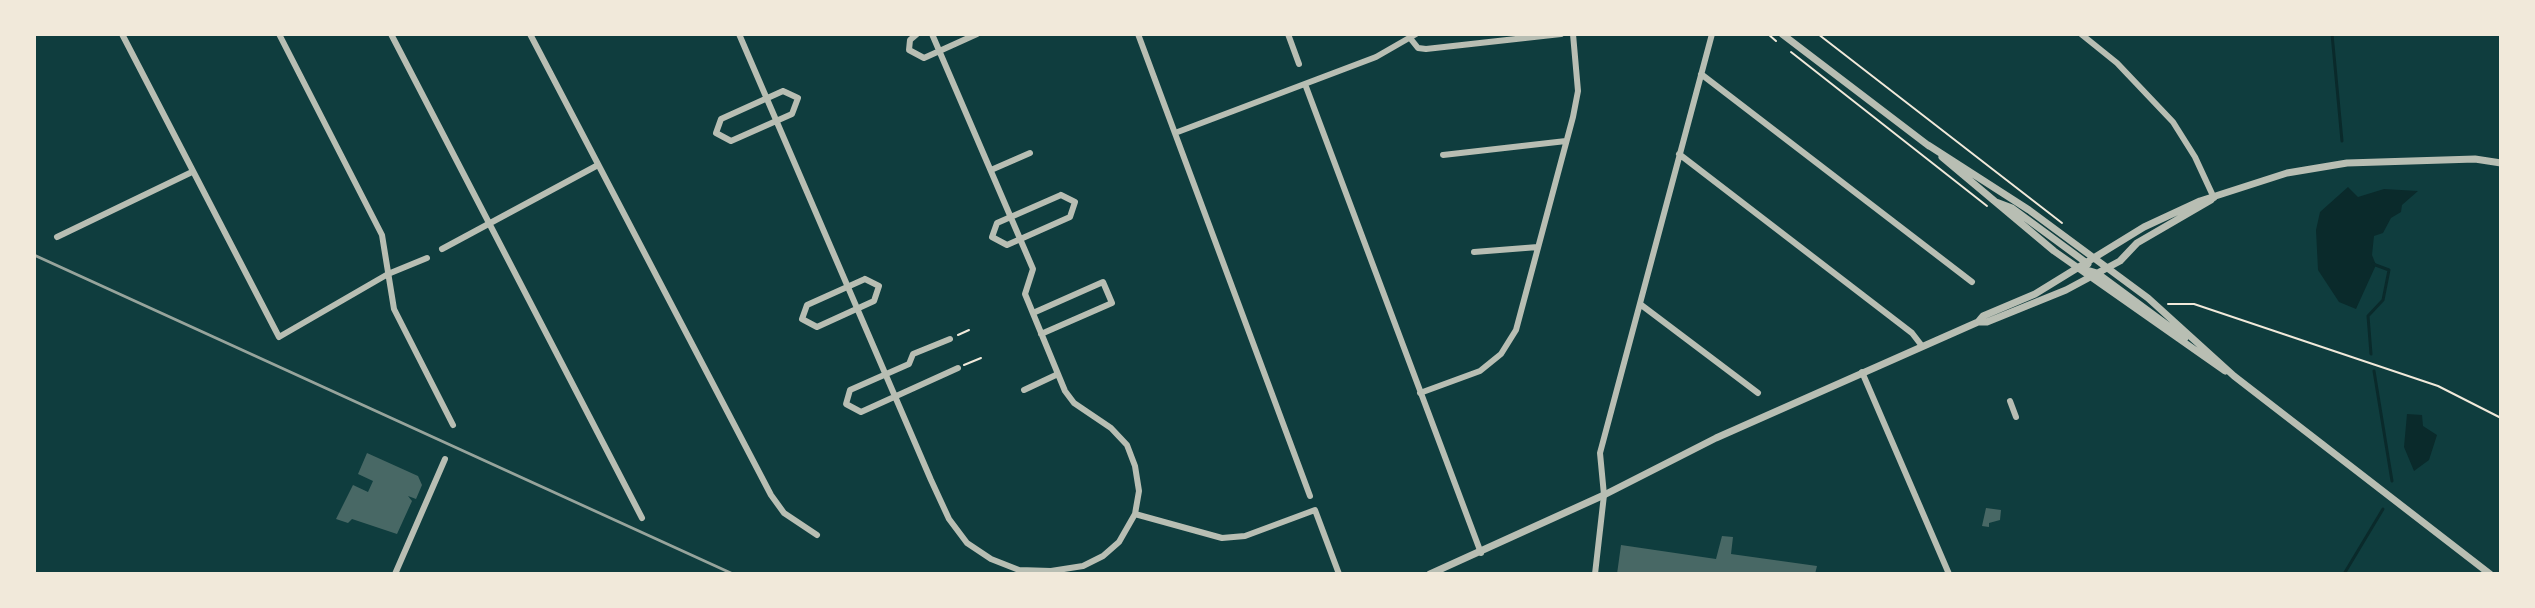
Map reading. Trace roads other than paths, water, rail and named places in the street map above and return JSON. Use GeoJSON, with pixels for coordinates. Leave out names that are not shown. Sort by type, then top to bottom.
{"type":"FeatureCollection","features":[{"type":"Feature","properties":{"kind":"street"},"geometry":{"type":"LineString","coordinates":[[122,34],[279,337],[388,274],[427,258]]}},
{"type":"Feature","properties":{"kind":"street"},"geometry":{"type":"LineString","coordinates":[[279,34],[382,235],[394,309],[453,425]]}},
{"type":"Feature","properties":{"kind":"street"},"geometry":{"type":"LineString","coordinates":[[391,34],[642,518]]}},
{"type":"Feature","properties":{"kind":"street"},"geometry":{"type":"LineString","coordinates":[[530,34],[771,495],[784,513],[817,535]]}},
{"type":"Feature","properties":{"kind":"street"},"geometry":{"type":"LineString","coordinates":[[739,34],[949,519],[967,543],[991,559],[1019,570],[1051,571],[1083,566],[1103,556],[1119,542],[1135,514],[1139,491],[1135,466],[1127,445],[1111,428],[1074,403],[1058,374],[1025,294],[1033,269],[932,34]]}},
{"type":"Feature","properties":{"kind":"street"},"geometry":{"type":"LineString","coordinates":[[917,34],[908,45],[913,56],[924,58],[977,34]]}},
{"type":"Feature","properties":{"kind":"street"},"geometry":{"type":"LineString","coordinates":[[1138,34],[1310,496]]}},
{"type":"Feature","properties":{"kind":"street"},"geometry":{"type":"LineString","coordinates":[[1288,34],[1299,64]]}},
{"type":"Feature","properties":{"kind":"street"},"geometry":{"type":"LineString","coordinates":[[1175,133],[1376,57],[1413,36],[1418,48],[1426,49],[1561,34]]}},
{"type":"Feature","properties":{"kind":"street"},"geometry":{"type":"LineString","coordinates":[[1420,393],[1480,371],[1501,354],[1516,330],[1578,91],[1573,34]]}},
{"type":"Feature","properties":{"kind":"street"},"geometry":{"type":"LineString","coordinates":[[1595,574],[1604,495],[1600,453],[1712,34]]}},
{"type":"Feature","properties":{"kind":"street"},"geometry":{"type":"LineString","coordinates":[[1782,34],[1928,145],[2029,210],[2090,261]]}},
{"type":"Feature","properties":{"kind":"street"},"geometry":{"type":"LineString","coordinates":[[2081,34],[2117,63],[2173,122],[2195,157],[2214,198]]}},
{"type":"Feature","properties":{"kind":"street"},"geometry":{"type":"LineString","coordinates":[[1701,74],[1972,282]]}},
{"type":"Feature","properties":{"kind":"street"},"geometry":{"type":"LineString","coordinates":[[1305,84],[1481,553]]}},
{"type":"Feature","properties":{"kind":"street"},"geometry":{"type":"LineString","coordinates":[[783,91],[798,98],[792,114],[731,141],[716,133],[721,119],[768,98],[783,91]]}},
{"type":"Feature","properties":{"kind":"street"},"geometry":{"type":"LineString","coordinates":[[1443,155],[1566,141]]}},
{"type":"Feature","properties":{"kind":"street"},"geometry":{"type":"LineString","coordinates":[[1928,145],[1991,204],[2078,268],[2094,275],[2188,340],[2197,342]]}},
{"type":"Feature","properties":{"kind":"street"},"geometry":{"type":"LineString","coordinates":[[991,170],[1030,153]]}},
{"type":"Feature","properties":{"kind":"street"},"geometry":{"type":"LineString","coordinates":[[1679,154],[1912,333],[1922,346]]}},
{"type":"Feature","properties":{"kind":"street"},"geometry":{"type":"LineString","coordinates":[[1430,574],[1604,495],[1716,438],[1978,322],[2078,268],[2144,227],[2214,198],[2287,173],[2347,163],[2434,159],[2501,163]]}},
{"type":"Feature","properties":{"kind":"street"},"geometry":{"type":"LineString","coordinates":[[442,249],[491,226],[598,165]]}},
{"type":"Feature","properties":{"kind":"street"},"geometry":{"type":"LineString","coordinates":[[57,237],[192,172]]}},
{"type":"Feature","properties":{"kind":"street"},"geometry":{"type":"LineString","coordinates":[[1061,195],[1075,202],[1070,217],[1020,239],[1002,245],[992,237],[993,227],[1061,195]]}},
{"type":"Feature","properties":{"kind":"street"},"geometry":{"type":"LineString","coordinates":[[1978,322],[1987,322],[2041,302],[2094,275],[2162,227],[2214,198]]}},
{"type":"Feature","properties":{"kind":"street"},"geometry":{"type":"LineString","coordinates":[[1991,204],[2012,208],[2148,298],[2234,376],[2490,574]]}},
{"type":"Feature","properties":{"kind":"street"},"geometry":{"type":"LineString","coordinates":[[1474,252],[1538,247]]}},
{"type":"Feature","properties":{"kind":"street"},"geometry":{"type":"LineString","coordinates":[[2094,275],[2204,360],[2234,376]]}},
{"type":"Feature","properties":{"kind":"street"},"geometry":{"type":"LineString","coordinates":[[865,279],[879,286],[874,301],[817,327],[802,319],[807,305],[849,286],[865,279]]}},
{"type":"Feature","properties":{"kind":"street"},"geometry":{"type":"LineString","coordinates":[[1033,313],[1103,282],[1112,303],[1041,334]]}},
{"type":"Feature","properties":{"kind":"street"},"geometry":{"type":"LineString","coordinates":[[1640,304],[1758,393]]}},
{"type":"Feature","properties":{"kind":"street"},"geometry":{"type":"LineString","coordinates":[[950,339],[913,354],[909,364],[850,390],[846,404],[861,412],[958,368]]}},
{"type":"Feature","properties":{"kind":"street"},"geometry":{"type":"LineString","coordinates":[[1862,372],[1949,574]]}},
{"type":"Feature","properties":{"kind":"street"},"geometry":{"type":"LineString","coordinates":[[1024,390],[1058,374]]}},
{"type":"Feature","properties":{"kind":"street"},"geometry":{"type":"LineString","coordinates":[[2010,401],[2016,417]]}},
{"type":"Feature","properties":{"kind":"street"},"geometry":{"type":"LineString","coordinates":[[395,574],[445,459]]}},
{"type":"Feature","properties":{"kind":"street"},"geometry":{"type":"LineString","coordinates":[[1135,514],[1222,538],[1245,536],[1315,510],[1339,574]]}},
{"type":"Feature","properties":{"kind":"water"},"geometry":{"type":"Polygon","coordinates":[[[2348,187],[2358,197],[2384,189],[2418,191],[2402,205],[2401,212],[2391,218],[2383,233],[2374,236],[2372,255],[2376,265],[2356,309],[2339,302],[2318,270],[2316,230],[2320,212],[2348,187]]]}},
{"type":"Feature","properties":{"kind":"water"},"geometry":{"type":"Polygon","coordinates":[[[2407,414],[2422,415],[2423,426],[2437,435],[2429,460],[2414,471],[2404,447],[2407,414]]]}},
{"type":"Feature","properties":{"kind":"waterway"},"geometry":{"type":"LineString","coordinates":[[2332,34],[2342,141]]}},
{"type":"Feature","properties":{"kind":"waterway"},"geometry":{"type":"LineString","coordinates":[[2371,354],[2368,316],[2383,300],[2389,270],[2373,264]]}},
{"type":"Feature","properties":{"kind":"waterway"},"geometry":{"type":"LineString","coordinates":[[2374,371],[2392,481]]}},
{"type":"Feature","properties":{"kind":"waterway"},"geometry":{"type":"LineString","coordinates":[[2344,574],[2383,509]]}},
{"type":"Feature","properties":{"kind":"railway"},"geometry":{"type":"LineString","coordinates":[[34,255],[733,574]]}}]}
